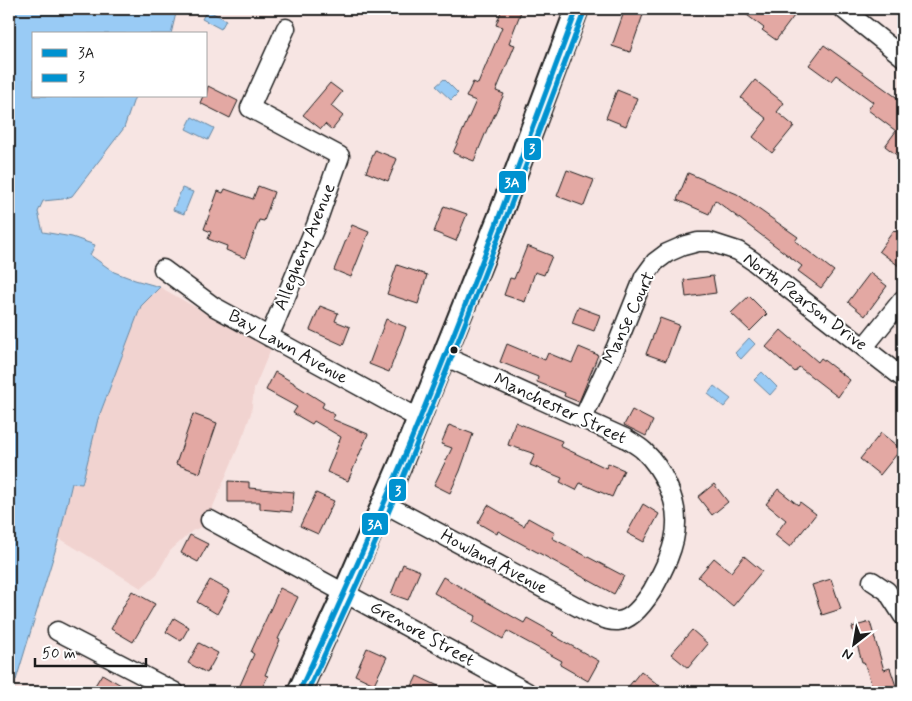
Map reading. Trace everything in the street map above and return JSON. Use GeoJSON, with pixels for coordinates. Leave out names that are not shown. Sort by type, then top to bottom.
{"type":"FeatureCollection","features":[{"type":"Feature","properties":{"kind":"street"},"geometry":{"type":"LineString","coordinates":[[298,692],[383,503],[444,356],[576,9]]}},
{"type":"Feature","properties":{"kind":"street"},"geometry":{"type":"LineString","coordinates":[[843,9],[903,56]]}},
{"type":"Feature","properties":{"kind":"street","name":"Allegheny Avenue"},"geometry":{"type":"LineString","coordinates":[[269,337],[316,225],[340,156],[250,108],[286,28]]}},
{"type":"Feature","properties":{"kind":"street","name":"North Pearson Drive"},"geometry":{"type":"LineString","coordinates":[[698,242],[710,242],[738,251],[769,272],[903,378]]}},
{"type":"Feature","properties":{"kind":"street","name":"Manse Court"},"geometry":{"type":"LineString","coordinates":[[583,418],[644,277],[655,262],[667,253],[698,242]]}},
{"type":"Feature","properties":{"kind":"street","name":"Bay Lawn Avenue"},"geometry":{"type":"LineString","coordinates":[[163,269],[213,306],[418,418]]}},
{"type":"Feature","properties":{"kind":"street"},"geometry":{"type":"LineString","coordinates":[[864,346],[903,300]]}},
{"type":"Feature","properties":{"kind":"street","name":"Manchester Street"},"geometry":{"type":"LineString","coordinates":[[444,356],[625,438],[644,451],[658,468],[671,493],[676,523],[667,561],[661,576],[646,600],[633,614],[620,621],[605,619]]}},
{"type":"Feature","properties":{"kind":"street","name":"Howland Avenue"},"geometry":{"type":"LineString","coordinates":[[383,503],[589,613],[605,619]]}},
{"type":"Feature","properties":{"kind":"street","name":"Grenore Street"},"geometry":{"type":"LineString","coordinates":[[210,520],[527,692]]}},
{"type":"Feature","properties":{"kind":"street"},"geometry":{"type":"LineString","coordinates":[[872,581],[888,591],[903,616]]}},
{"type":"Feature","properties":{"kind":"street"},"geometry":{"type":"LineString","coordinates":[[58,632],[175,692]]}},
{"type":"Feature","properties":{"kind":"shaded area"},"geometry":{"type":"Polygon","coordinates":[[[160,287],[207,314],[272,346],[254,389],[251,413],[245,431],[212,509],[208,524],[192,531],[170,551],[157,574],[141,588],[59,538],[72,483],[82,484],[98,419],[141,306],[160,287]]]}},
{"type":"Feature","properties":{"kind":"water"},"geometry":{"type":"Polygon","coordinates":[[[9,9],[177,9],[171,32],[32,32],[32,98],[134,98],[124,128],[72,196],[43,201],[38,212],[43,232],[72,237],[95,245],[90,255],[114,272],[160,287],[141,306],[98,419],[82,484],[72,483],[59,538],[16,680],[9,676],[9,9]]]}},
{"type":"Feature","properties":{"kind":"water"},"geometry":{"type":"Polygon","coordinates":[[[207,10],[226,20],[221,29],[202,19],[207,10]]]}},
{"type":"Feature","properties":{"kind":"water"},"geometry":{"type":"Polygon","coordinates":[[[444,79],[458,93],[451,100],[436,86],[444,79]]]}},
{"type":"Feature","properties":{"kind":"water"},"geometry":{"type":"Polygon","coordinates":[[[192,117],[214,128],[208,140],[186,129],[192,117]]]}},
{"type":"Feature","properties":{"kind":"water"},"geometry":{"type":"Polygon","coordinates":[[[182,188],[193,192],[184,214],[173,210],[182,188]]]}},
{"type":"Feature","properties":{"kind":"water"},"geometry":{"type":"Polygon","coordinates":[[[749,338],[755,344],[741,359],[735,353],[749,338]]]}},
{"type":"Feature","properties":{"kind":"water"},"geometry":{"type":"Polygon","coordinates":[[[762,372],[777,387],[770,395],[754,380],[762,372]]]}},
{"type":"Feature","properties":{"kind":"water"},"geometry":{"type":"Polygon","coordinates":[[[714,386],[731,399],[724,407],[708,394],[714,386]]]}},
{"type":"Feature","properties":{"kind":"building"},"geometry":{"type":"Polygon","coordinates":[[[502,9],[522,9],[509,43],[515,45],[496,91],[504,94],[474,161],[453,153],[476,101],[466,97],[473,82],[478,84],[502,27],[496,25],[502,9]]]}},
{"type":"Feature","properties":{"kind":"building"},"geometry":{"type":"Polygon","coordinates":[[[625,9],[645,9],[630,52],[612,46],[625,9]]]}},
{"type":"Feature","properties":{"kind":"building"},"geometry":{"type":"Polygon","coordinates":[[[739,9],[784,9],[794,16],[776,40],[739,9]]]}},
{"type":"Feature","properties":{"kind":"building"},"geometry":{"type":"Polygon","coordinates":[[[824,45],[903,102],[903,160],[885,146],[896,131],[868,110],[873,102],[836,75],[831,81],[809,65],[824,45]]]}},
{"type":"Feature","properties":{"kind":"building"},"geometry":{"type":"Polygon","coordinates":[[[755,80],[784,103],[777,112],[794,126],[772,153],[753,137],[767,119],[741,98],[755,80]]]}},
{"type":"Feature","properties":{"kind":"building"},"geometry":{"type":"Polygon","coordinates":[[[330,83],[342,92],[331,106],[343,116],[332,130],[325,124],[321,129],[303,115],[330,83]]]}},
{"type":"Feature","properties":{"kind":"building"},"geometry":{"type":"Polygon","coordinates":[[[208,86],[238,101],[230,118],[200,103],[202,98],[208,98],[208,86]]]}},
{"type":"Feature","properties":{"kind":"building"},"geometry":{"type":"Polygon","coordinates":[[[617,90],[637,98],[626,126],[606,118],[617,90]]]}},
{"type":"Feature","properties":{"kind":"building"},"geometry":{"type":"Polygon","coordinates":[[[375,150],[397,159],[388,181],[366,172],[375,150]]]}},
{"type":"Feature","properties":{"kind":"building"},"geometry":{"type":"Polygon","coordinates":[[[567,170],[594,180],[584,206],[557,196],[567,170]]]}},
{"type":"Feature","properties":{"kind":"building"},"geometry":{"type":"Polygon","coordinates":[[[688,173],[737,194],[798,237],[795,241],[834,271],[821,288],[798,271],[802,266],[715,200],[709,214],[677,200],[688,173]]]}},
{"type":"Feature","properties":{"kind":"building"},"geometry":{"type":"Polygon","coordinates":[[[258,186],[274,192],[264,221],[259,220],[245,258],[226,250],[227,246],[208,239],[211,232],[204,229],[218,191],[223,193],[225,189],[253,199],[258,186]]]}},
{"type":"Feature","properties":{"kind":"building"},"geometry":{"type":"Polygon","coordinates":[[[444,206],[467,214],[456,241],[434,232],[444,206]]]}},
{"type":"Feature","properties":{"kind":"building"},"geometry":{"type":"Polygon","coordinates":[[[903,221],[903,269],[879,251],[903,221]]]}},
{"type":"Feature","properties":{"kind":"building"},"geometry":{"type":"Polygon","coordinates":[[[352,225],[369,232],[351,277],[334,270],[352,225]]]}},
{"type":"Feature","properties":{"kind":"building"},"geometry":{"type":"Polygon","coordinates":[[[527,246],[552,256],[544,275],[535,272],[525,302],[504,295],[510,278],[514,279],[527,246]]]}},
{"type":"Feature","properties":{"kind":"building"},"geometry":{"type":"Polygon","coordinates":[[[397,265],[427,275],[418,304],[387,294],[397,265]]]}},
{"type":"Feature","properties":{"kind":"building"},"geometry":{"type":"Polygon","coordinates":[[[870,273],[887,286],[865,316],[848,302],[870,273]]]}},
{"type":"Feature","properties":{"kind":"building"},"geometry":{"type":"Polygon","coordinates":[[[713,276],[716,293],[686,297],[684,280],[713,276]]]}},
{"type":"Feature","properties":{"kind":"building"},"geometry":{"type":"Polygon","coordinates":[[[749,296],[767,314],[750,331],[731,313],[749,296]]]}},
{"type":"Feature","properties":{"kind":"building"},"geometry":{"type":"Polygon","coordinates":[[[320,306],[338,313],[335,321],[350,327],[343,345],[310,330],[320,306]]]}},
{"type":"Feature","properties":{"kind":"building"},"geometry":{"type":"Polygon","coordinates":[[[578,307],[600,315],[594,331],[572,323],[578,307]]]}},
{"type":"Feature","properties":{"kind":"building"},"geometry":{"type":"Polygon","coordinates":[[[660,318],[679,325],[666,361],[646,354],[660,318]]]}},
{"type":"Feature","properties":{"kind":"building"},"geometry":{"type":"Polygon","coordinates":[[[386,319],[406,327],[389,372],[369,364],[386,319]]]}},
{"type":"Feature","properties":{"kind":"building"},"geometry":{"type":"Polygon","coordinates":[[[781,330],[818,362],[821,358],[850,380],[838,397],[799,367],[795,372],[766,347],[781,330]]]}},
{"type":"Feature","properties":{"kind":"building"},"geometry":{"type":"Polygon","coordinates":[[[507,344],[545,360],[548,353],[572,363],[579,347],[598,355],[579,402],[564,396],[565,393],[537,382],[538,377],[500,362],[507,344]]]}},
{"type":"Feature","properties":{"kind":"building"},"geometry":{"type":"Polygon","coordinates":[[[275,372],[324,403],[322,407],[335,415],[332,419],[368,434],[348,481],[327,472],[341,437],[314,421],[312,424],[293,413],[297,407],[266,390],[275,372]]]}},
{"type":"Feature","properties":{"kind":"building"},"geometry":{"type":"Polygon","coordinates":[[[632,410],[653,421],[646,436],[624,425],[632,410]]]}},
{"type":"Feature","properties":{"kind":"building"},"geometry":{"type":"Polygon","coordinates":[[[193,414],[217,423],[200,473],[176,464],[193,414]]]}},
{"type":"Feature","properties":{"kind":"building"},"geometry":{"type":"Polygon","coordinates":[[[515,422],[562,441],[560,446],[606,468],[608,463],[624,470],[612,497],[580,483],[576,490],[560,482],[562,478],[530,465],[535,454],[508,445],[515,422]]]}},
{"type":"Feature","properties":{"kind":"building"},"geometry":{"type":"Polygon","coordinates":[[[449,425],[473,434],[450,493],[434,485],[452,448],[441,444],[449,425]]]}},
{"type":"Feature","properties":{"kind":"building"},"geometry":{"type":"Polygon","coordinates":[[[881,433],[901,449],[880,475],[860,459],[881,433]]]}},
{"type":"Feature","properties":{"kind":"building"},"geometry":{"type":"Polygon","coordinates":[[[228,481],[249,482],[249,488],[294,492],[292,512],[260,509],[260,502],[228,502],[228,481]]]}},
{"type":"Feature","properties":{"kind":"building"},"geometry":{"type":"Polygon","coordinates":[[[714,484],[728,502],[712,515],[698,497],[714,484]]]}},
{"type":"Feature","properties":{"kind":"building"},"geometry":{"type":"Polygon","coordinates":[[[778,489],[798,505],[800,502],[816,514],[790,547],[775,535],[786,520],[766,504],[778,489]]]}},
{"type":"Feature","properties":{"kind":"building"},"geometry":{"type":"Polygon","coordinates":[[[316,493],[334,501],[318,534],[300,526],[316,493]]]}},
{"type":"Feature","properties":{"kind":"building"},"geometry":{"type":"Polygon","coordinates":[[[643,504],[659,514],[644,542],[627,533],[643,504]]]}},
{"type":"Feature","properties":{"kind":"building"},"geometry":{"type":"Polygon","coordinates":[[[488,505],[524,526],[528,518],[555,533],[552,538],[624,576],[614,594],[498,531],[497,534],[478,523],[488,505]]]}},
{"type":"Feature","properties":{"kind":"building"},"geometry":{"type":"Polygon","coordinates":[[[190,535],[208,544],[198,562],[181,553],[190,535]]]}},
{"type":"Feature","properties":{"kind":"building"},"geometry":{"type":"Polygon","coordinates":[[[744,556],[762,571],[733,606],[698,577],[714,558],[731,572],[744,556]]]}},
{"type":"Feature","properties":{"kind":"building"},"geometry":{"type":"Polygon","coordinates":[[[403,564],[420,571],[408,600],[391,594],[403,564]]]}},
{"type":"Feature","properties":{"kind":"building"},"geometry":{"type":"Polygon","coordinates":[[[443,577],[524,623],[527,618],[554,633],[552,635],[599,661],[588,681],[560,665],[562,661],[507,631],[503,639],[473,622],[476,616],[434,593],[443,577]]]}},
{"type":"Feature","properties":{"kind":"building"},"geometry":{"type":"Polygon","coordinates":[[[831,579],[841,609],[822,615],[812,585],[831,579]]]}},
{"type":"Feature","properties":{"kind":"building"},"geometry":{"type":"Polygon","coordinates":[[[210,580],[230,591],[217,614],[197,602],[210,580]]]}},
{"type":"Feature","properties":{"kind":"building"},"geometry":{"type":"Polygon","coordinates":[[[280,588],[298,597],[278,639],[280,640],[265,675],[268,676],[260,692],[237,692],[254,654],[251,652],[280,588]]]}},
{"type":"Feature","properties":{"kind":"building"},"geometry":{"type":"Polygon","coordinates":[[[132,591],[155,604],[133,642],[111,629],[132,591]]]}},
{"type":"Feature","properties":{"kind":"building"},"geometry":{"type":"Polygon","coordinates":[[[174,618],[189,627],[181,641],[166,632],[174,618]]]}},
{"type":"Feature","properties":{"kind":"building"},"geometry":{"type":"Polygon","coordinates":[[[870,622],[884,670],[890,668],[898,692],[874,692],[864,662],[862,662],[852,627],[870,622]]]}},
{"type":"Feature","properties":{"kind":"building"},"geometry":{"type":"Polygon","coordinates":[[[692,630],[708,644],[688,668],[671,654],[692,630]]]}},
{"type":"Feature","properties":{"kind":"building"},"geometry":{"type":"Polygon","coordinates":[[[199,643],[218,653],[207,673],[188,663],[199,643]]]}},
{"type":"Feature","properties":{"kind":"building"},"geometry":{"type":"Polygon","coordinates":[[[367,648],[387,657],[374,684],[355,675],[367,648]]]}},
{"type":"Feature","properties":{"kind":"building"},"geometry":{"type":"Polygon","coordinates":[[[641,671],[667,692],[624,692],[641,671]]]}},
{"type":"Feature","properties":{"kind":"building"},"geometry":{"type":"Polygon","coordinates":[[[102,674],[133,692],[91,692],[102,674]]]}},
{"type":"Feature","properties":{"kind":"building"},"geometry":{"type":"Polygon","coordinates":[[[417,676],[451,692],[409,692],[417,676]]]}},
{"type":"Feature","properties":{"kind":"transit line","name":"3A"},"geometry":{"type":"LineString","coordinates":[[299,692],[376,521],[424,408],[577,9]]}},
{"type":"Feature","properties":{"kind":"transit line","name":"3"},"geometry":{"type":"LineString","coordinates":[[307,692],[372,551],[431,409],[584,12]]}}]}
